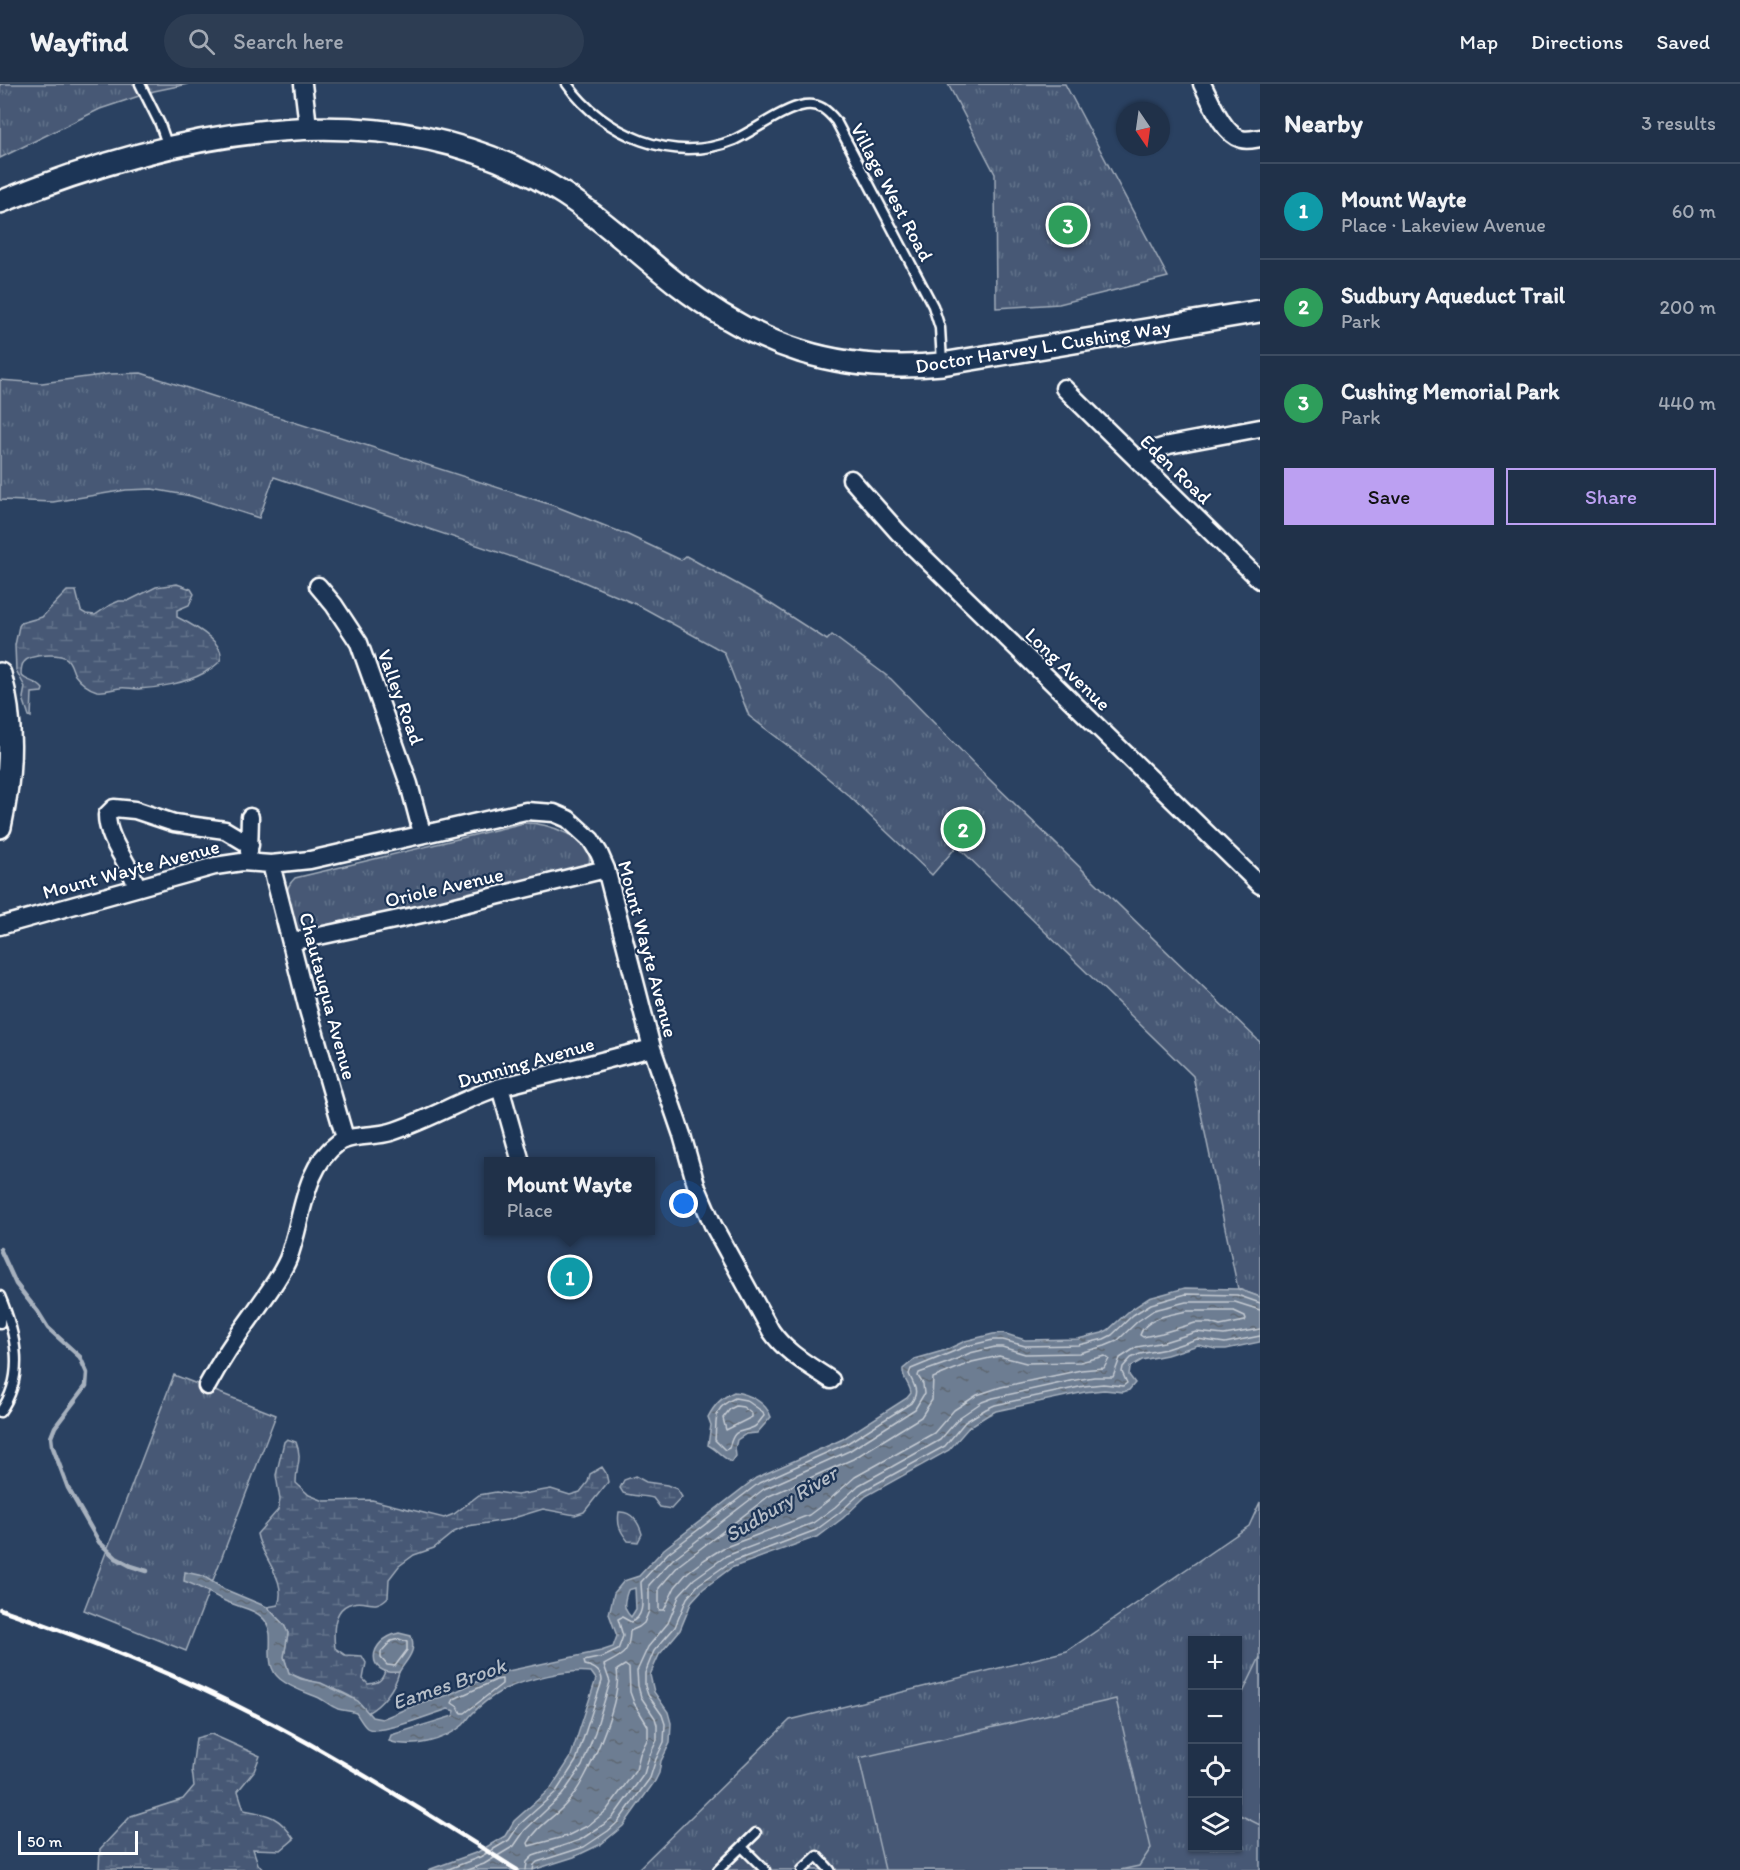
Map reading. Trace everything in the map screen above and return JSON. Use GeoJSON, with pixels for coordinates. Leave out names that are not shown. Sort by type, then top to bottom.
{"type":"FeatureCollection","features":[{"type":"Feature","properties":{"kind":"street"},"geometry":{"type":"LineString","coordinates":[[303,84],[308,126]]}},
{"type":"Feature","properties":{"kind":"street"},"geometry":{"type":"LineString","coordinates":[[1202,84],[1221,119],[1233,135],[1241,139],[1260,138]]}},
{"type":"Feature","properties":{"kind":"street","name":"Doctor Harvey L. Cushing Way"},"geometry":{"type":"LineString","coordinates":[[0,202],[91,169],[168,147],[227,135],[308,126],[365,128],[415,135],[469,150],[520,170],[580,205],[706,306],[751,332],[776,343],[850,364],[901,367],[942,364],[1260,311]]}},
{"type":"Feature","properties":{"kind":"street","name":"Eden Road"},"geometry":{"type":"LineString","coordinates":[[1064,388],[1260,580]]}},
{"type":"Feature","properties":{"kind":"street"},"geometry":{"type":"LineString","coordinates":[[1139,461],[1156,448],[1260,428]]}},
{"type":"Feature","properties":{"kind":"street","name":"Long Avenue"},"geometry":{"type":"LineString","coordinates":[[851,479],[898,532],[1260,885]]}},
{"type":"Feature","properties":{"kind":"street","name":"Valley Road"},"geometry":{"type":"LineString","coordinates":[[318,586],[334,605],[359,643],[402,763],[422,833]]}},
{"type":"Feature","properties":{"kind":"street"},"geometry":{"type":"LineString","coordinates":[[0,674],[9,746],[7,785],[0,827]]}},
{"type":"Feature","properties":{"kind":"street"},"geometry":{"type":"LineString","coordinates":[[137,887],[109,830],[107,815],[114,808],[135,810],[174,823],[225,830],[249,853]]}},
{"type":"Feature","properties":{"kind":"street","name":"Mount Wayte Avenue"},"geometry":{"type":"LineString","coordinates":[[0,926],[249,853],[271,864],[310,860],[512,813],[539,811],[554,813],[568,819],[591,840],[606,869],[652,1048],[682,1135],[697,1188],[713,1225],[778,1342],[831,1380]]}},
{"type":"Feature","properties":{"kind":"street"},"geometry":{"type":"LineString","coordinates":[[249,853],[250,818]]}},
{"type":"Feature","properties":{"kind":"street","name":"Chautauqua Avenue"},"geometry":{"type":"LineString","coordinates":[[271,864],[345,1138]]}},
{"type":"Feature","properties":{"kind":"street","name":"Oriole Avenue"},"geometry":{"type":"LineString","coordinates":[[291,942],[427,914],[606,869]]}},
{"type":"Feature","properties":{"kind":"street","name":"Dunning Avenue"},"geometry":{"type":"LineString","coordinates":[[345,1138],[378,1136],[392,1132],[500,1087],[652,1048]]}},
{"type":"Feature","properties":{"kind":"street"},"geometry":{"type":"LineString","coordinates":[[500,1087],[520,1157]]}},
{"type":"Feature","properties":{"kind":"street"},"geometry":{"type":"LineString","coordinates":[[207,1386],[232,1344],[282,1271],[289,1256],[304,1200],[320,1163],[337,1143],[345,1138]]}},
{"type":"Feature","properties":{"kind":"lane"},"geometry":{"type":"LineString","coordinates":[[140,84],[157,117],[168,147]]}},
{"type":"Feature","properties":{"kind":"lane","name":"Village West Road"},"geometry":{"type":"LineString","coordinates":[[567,84],[592,112],[612,128],[637,139],[665,146],[700,147],[728,142],[795,108],[814,105],[822,107],[836,120],[933,306],[940,328],[942,364]]}},
{"type":"Feature","properties":{"kind":"lane"},"geometry":{"type":"LineString","coordinates":[[0,1323],[1,1298]]}},
{"type":"Feature","properties":{"kind":"lane"},"geometry":{"type":"LineString","coordinates":[[0,1412],[9,1400],[17,1371],[16,1343],[1,1298]]}},
{"type":"Feature","properties":{"kind":"lane"},"geometry":{"type":"LineString","coordinates":[[718,1870],[756,1833]]}},
{"type":"Feature","properties":{"kind":"lane"},"geometry":{"type":"LineString","coordinates":[[741,1847],[765,1870]]}},
{"type":"Feature","properties":{"kind":"lane"},"geometry":{"type":"LineString","coordinates":[[802,1870],[817,1856],[830,1870]]}},
{"type":"Feature","properties":{"kind":"green space"},"geometry":{"type":"Polygon","coordinates":[[[0,84],[188,84],[154,91],[100,109],[0,158],[0,84]]]}},
{"type":"Feature","properties":{"kind":"green space"},"geometry":{"type":"Polygon","coordinates":[[[948,84],[1065,84],[1168,277],[1059,304],[996,308],[995,174],[948,84]]]}},
{"type":"Feature","properties":{"kind":"green space"},"geometry":{"type":"Polygon","coordinates":[[[141,373],[555,506],[628,535],[681,560],[686,556],[757,595],[827,640],[832,635],[891,679],[987,777],[1260,1042],[1260,1297],[1238,1289],[1193,1076],[957,846],[932,875],[849,796],[749,716],[724,652],[640,606],[572,577],[274,477],[259,518],[191,496],[152,489],[126,490],[53,502],[0,500],[0,380],[42,383],[109,374],[141,373]]]}},
{"type":"Feature","properties":{"kind":"green space"},"geometry":{"type":"Polygon","coordinates":[[[177,584],[191,589],[194,594],[189,605],[177,610],[177,617],[205,633],[217,645],[221,658],[216,665],[197,677],[172,684],[138,689],[97,691],[79,680],[67,659],[45,655],[32,657],[23,663],[21,675],[43,689],[42,692],[32,693],[31,717],[29,716],[23,698],[25,687],[16,670],[15,645],[21,623],[42,617],[67,591],[76,591],[81,611],[95,615],[110,605],[119,601],[128,601],[156,587],[177,584]]]}},
{"type":"Feature","properties":{"kind":"green space"},"geometry":{"type":"Polygon","coordinates":[[[524,823],[544,825],[577,840],[589,855],[589,865],[306,934],[296,928],[287,899],[288,888],[295,878],[524,823]]]}},
{"type":"Feature","properties":{"kind":"green space"},"geometry":{"type":"Polygon","coordinates":[[[174,1375],[276,1415],[186,1651],[84,1610],[174,1375]]]}},
{"type":"Feature","properties":{"kind":"green space"},"geometry":{"type":"Polygon","coordinates":[[[287,1439],[296,1442],[298,1448],[296,1483],[309,1495],[324,1501],[372,1500],[444,1518],[454,1514],[479,1495],[496,1492],[517,1495],[551,1489],[570,1495],[580,1492],[588,1482],[590,1474],[602,1467],[608,1482],[584,1512],[575,1515],[543,1509],[507,1520],[468,1526],[454,1532],[434,1548],[414,1555],[399,1566],[389,1579],[388,1597],[383,1601],[375,1604],[358,1602],[341,1609],[336,1621],[335,1648],[345,1655],[362,1656],[366,1663],[363,1679],[371,1684],[381,1679],[385,1671],[399,1672],[387,1696],[367,1713],[358,1702],[349,1696],[289,1673],[284,1657],[288,1633],[284,1625],[267,1607],[278,1605],[280,1587],[257,1534],[278,1510],[280,1500],[276,1475],[284,1442],[287,1439]]]}},
{"type":"Feature","properties":{"kind":"green space"},"geometry":{"type":"Polygon","coordinates":[[[635,1476],[646,1482],[677,1489],[682,1497],[671,1509],[660,1507],[653,1498],[623,1493],[620,1488],[624,1480],[635,1476]]]}},
{"type":"Feature","properties":{"kind":"green space"},"geometry":{"type":"Polygon","coordinates":[[[1260,1502],[1260,1870],[637,1870],[790,1720],[1067,1651],[1249,1526],[1260,1502]]]}},
{"type":"Feature","properties":{"kind":"green space"},"geometry":{"type":"Polygon","coordinates":[[[619,1512],[628,1513],[637,1522],[642,1534],[638,1542],[628,1541],[623,1534],[618,1521],[619,1512]]]}},
{"type":"Feature","properties":{"kind":"green space"},"geometry":{"type":"Polygon","coordinates":[[[1260,1657],[1260,1825],[1242,1816],[1242,1695],[1260,1657]]]}},
{"type":"Feature","properties":{"kind":"green space"},"geometry":{"type":"Polygon","coordinates":[[[1116,1699],[1151,1848],[1139,1866],[1120,1870],[885,1870],[859,1758],[1116,1699]]]}},
{"type":"Feature","properties":{"kind":"green space"},"geometry":{"type":"Polygon","coordinates":[[[211,1734],[260,1756],[254,1771],[238,1791],[244,1810],[260,1813],[279,1821],[294,1839],[281,1850],[253,1849],[258,1864],[263,1870],[99,1869],[100,1849],[131,1816],[183,1799],[194,1786],[192,1770],[196,1738],[211,1734]]]}},
{"type":"Feature","properties":{"kind":"water","name":"Sudbury River"},"geometry":{"type":"Polygon","coordinates":[[[1185,1288],[1238,1289],[1260,1297],[1260,1342],[1226,1349],[1198,1345],[1142,1360],[1130,1367],[1129,1375],[1135,1383],[1129,1390],[1123,1392],[1104,1390],[1085,1392],[996,1411],[969,1427],[949,1450],[866,1496],[843,1518],[819,1536],[731,1568],[703,1589],[692,1601],[680,1630],[659,1655],[650,1675],[654,1692],[668,1712],[671,1723],[670,1743],[655,1781],[623,1826],[601,1844],[574,1857],[533,1870],[428,1870],[478,1852],[505,1836],[514,1821],[551,1788],[570,1759],[596,1679],[591,1672],[559,1673],[514,1685],[487,1700],[455,1731],[437,1739],[418,1744],[389,1741],[391,1735],[453,1716],[455,1711],[448,1709],[382,1729],[367,1728],[356,1713],[335,1708],[320,1698],[293,1687],[274,1673],[270,1658],[269,1629],[258,1614],[184,1581],[185,1572],[203,1576],[224,1589],[267,1607],[284,1625],[288,1633],[284,1657],[289,1673],[301,1679],[321,1683],[344,1694],[358,1701],[372,1717],[382,1719],[420,1703],[448,1695],[494,1674],[613,1647],[617,1636],[609,1614],[614,1593],[624,1581],[639,1576],[664,1549],[756,1478],[843,1439],[907,1398],[911,1393],[903,1369],[915,1359],[946,1350],[965,1341],[993,1334],[1003,1333],[1025,1340],[1078,1339],[1102,1333],[1149,1298],[1185,1288]],[[635,1588],[628,1590],[625,1604],[626,1611],[631,1617],[636,1609],[635,1588]]]}},
{"type":"Feature","properties":{"kind":"water"},"geometry":{"type":"Polygon","coordinates":[[[734,1392],[756,1400],[765,1407],[771,1417],[757,1433],[746,1434],[737,1440],[736,1456],[732,1462],[708,1445],[711,1425],[708,1417],[719,1402],[734,1392]]]}},
{"type":"Feature","properties":{"kind":"water"},"geometry":{"type":"Polygon","coordinates":[[[399,1633],[411,1636],[413,1647],[408,1659],[399,1672],[380,1669],[374,1657],[376,1649],[388,1637],[399,1633]]]}},
{"type":"Feature","properties":{"kind":"waterway","name":"Eames Brook"},"geometry":{"type":"LineString","coordinates":[[0,1249],[16,1284],[48,1328],[80,1357],[87,1373],[86,1386],[55,1427],[51,1437],[68,1488],[99,1542],[116,1558],[147,1571]]}},
{"type":"Feature","properties":{"kind":"railway"},"geometry":{"type":"LineString","coordinates":[[0,1609],[157,1669],[272,1723],[387,1789],[517,1870]]}},
{"type":"Feature","properties":{"kind":"place","name":"Cushing Memorial Park"},"geometry":{"type":"Point","coordinates":[1068,225]}},
{"type":"Feature","properties":{"kind":"place","name":"Sudbury Aqueduct Trail"},"geometry":{"type":"Point","coordinates":[963,829]}},
{"type":"Feature","properties":{"kind":"place","name":"Mount Wayte"},"geometry":{"type":"Point","coordinates":[570,1277]}}]}
